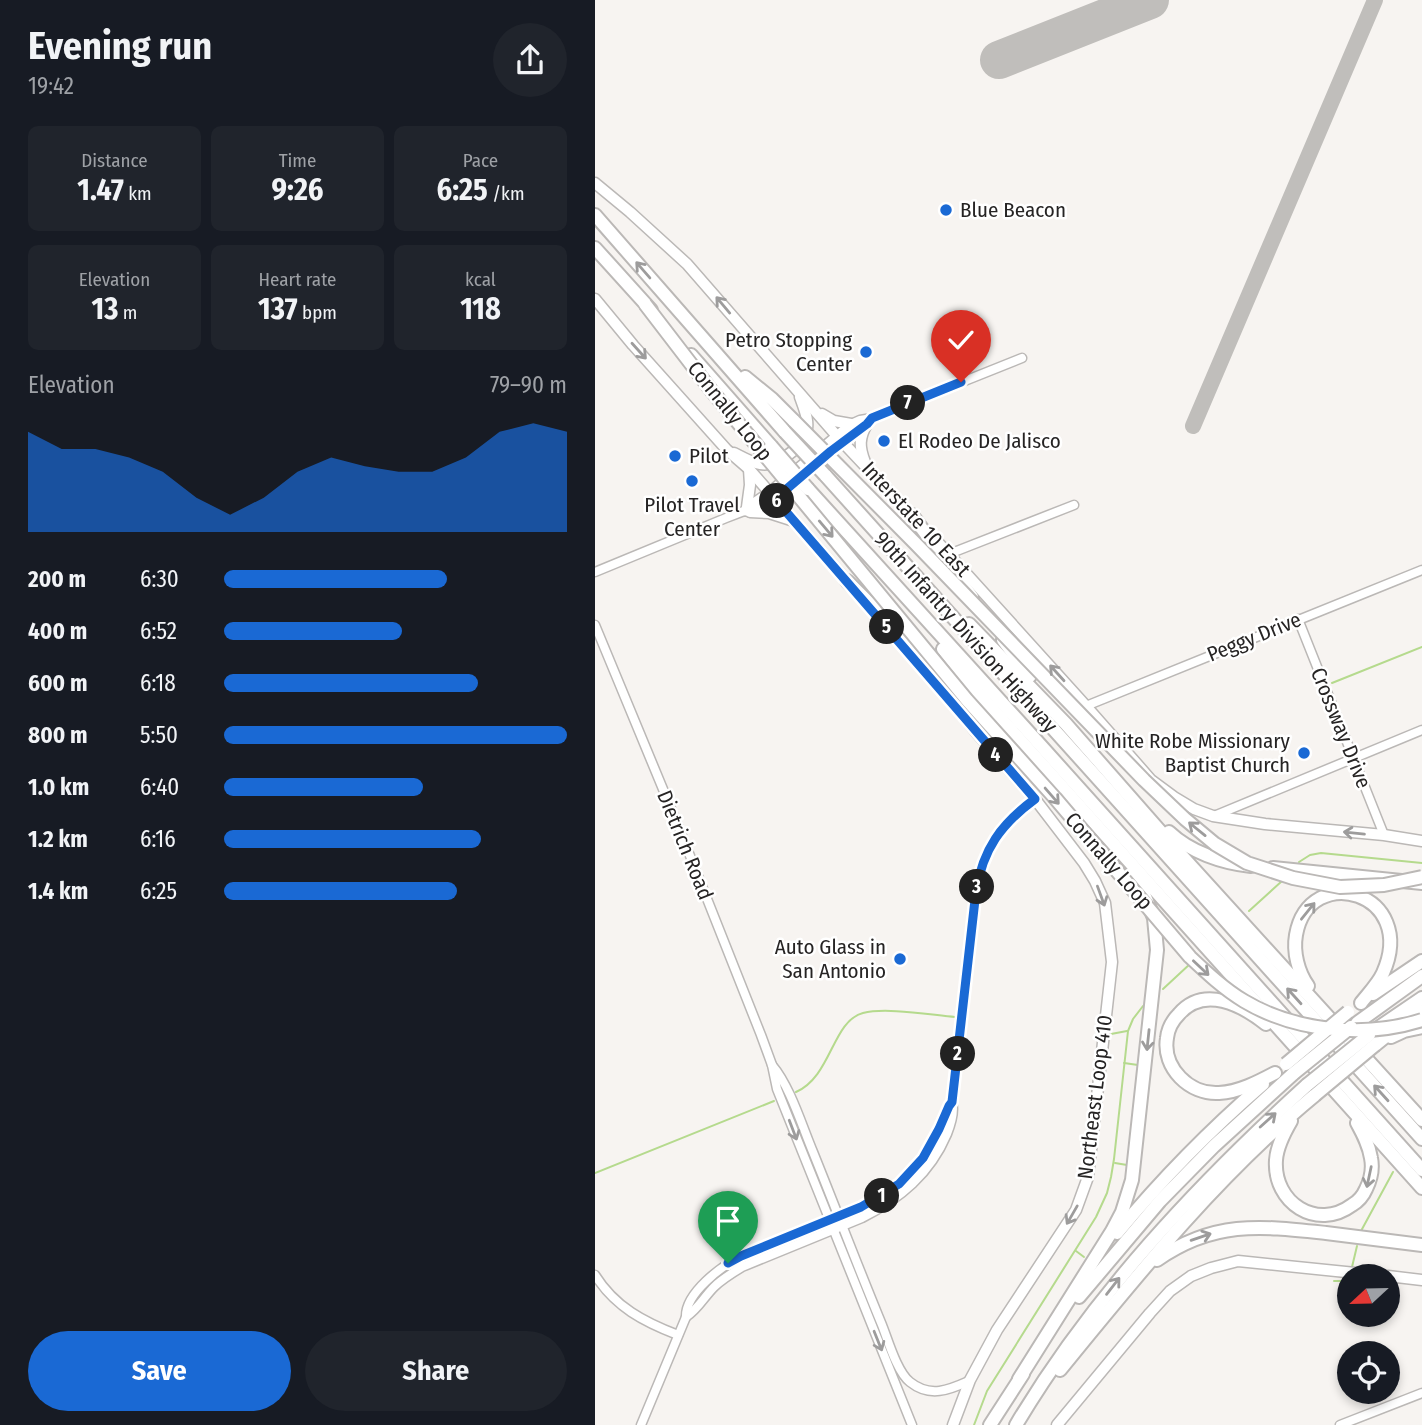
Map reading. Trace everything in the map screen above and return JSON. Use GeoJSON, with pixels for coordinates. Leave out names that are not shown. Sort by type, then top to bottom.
{"type":"FeatureCollection","features":[{"type":"Feature","properties":{"kind":"highway","name":"90th Infantry Division Highway"},"geometry":{"type":"LineString","coordinates":[[595,215],[785,432],[1422,1139]]}},
{"type":"Feature","properties":{"kind":"highway","name":"90th Infantry Division Highway"},"geometry":{"type":"LineString","coordinates":[[595,248],[808,489],[1422,1170]]}},
{"type":"Feature","properties":{"kind":"highway","name":"Connally Loop"},"geometry":{"type":"LineString","coordinates":[[645,304],[711,390],[967,700],[1190,957],[1211,977],[1247,1003],[1269,1013],[1310,1025],[1357,1030],[1387,1028],[1422,1020]]}},
{"type":"Feature","properties":{"kind":"highway"},"geometry":{"type":"LineString","coordinates":[[717,354],[772,399],[1144,780],[1215,844],[1247,863],[1293,878],[1340,887],[1384,885],[1422,877]]}},
{"type":"Feature","properties":{"kind":"highway"},"geometry":{"type":"LineString","coordinates":[[912,515],[1066,724]]}},
{"type":"Feature","properties":{"kind":"highway"},"geometry":{"type":"LineString","coordinates":[[877,532],[1066,724],[1422,1120]]}},
{"type":"Feature","properties":{"kind":"highway"},"geometry":{"type":"LineString","coordinates":[[854,540],[978,693],[1422,1188]]}},
{"type":"Feature","properties":{"kind":"highway"},"geometry":{"type":"LineString","coordinates":[[847,581],[927,662],[1044,768]]}},
{"type":"Feature","properties":{"kind":"highway"},"geometry":{"type":"LineString","coordinates":[[1124,788],[1175,838],[1210,858],[1244,866],[1422,883]]}},
{"type":"Feature","properties":{"kind":"highway"},"geometry":{"type":"LineString","coordinates":[[990,1425],[1112,1231],[1122,1212],[1132,1180],[1157,950],[1154,918],[1135,872],[1124,857]]}},
{"type":"Feature","properties":{"kind":"highway"},"geometry":{"type":"LineString","coordinates":[[1328,1015],[1304,981],[1296,957],[1296,931],[1303,914],[1312,904],[1328,895],[1345,893],[1363,897],[1382,913],[1390,930],[1391,949],[1383,974],[1352,1017]]}},
{"type":"Feature","properties":{"kind":"highway"},"geometry":{"type":"LineString","coordinates":[[1361,1003],[1422,961]]}},
{"type":"Feature","properties":{"kind":"highway"},"geometry":{"type":"LineString","coordinates":[[1019,1380],[1087,1286],[1160,1200],[1290,1068],[1352,1017],[1422,976]]}},
{"type":"Feature","properties":{"kind":"highway"},"geometry":{"type":"LineString","coordinates":[[1017,1424],[1074,1337],[1116,1283],[1255,1132],[1311,1090],[1422,998]]}},
{"type":"Feature","properties":{"kind":"highway"},"geometry":{"type":"LineString","coordinates":[[1289,1040],[1254,1014],[1218,999],[1206,999],[1185,1007],[1174,1020],[1166,1040],[1170,1062],[1178,1075],[1184,1083],[1204,1092],[1219,1093],[1251,1085],[1290,1068]]}},
{"type":"Feature","properties":{"kind":"highway"},"geometry":{"type":"LineString","coordinates":[[1372,1040],[1422,1011]]}},
{"type":"Feature","properties":{"kind":"highway"},"geometry":{"type":"LineString","coordinates":[[1372,1040],[1422,1027]]}},
{"type":"Feature","properties":{"kind":"highway"},"geometry":{"type":"LineString","coordinates":[[1090,1266],[1167,1178],[1275,1073]]}},
{"type":"Feature","properties":{"kind":"highway"},"geometry":{"type":"LineString","coordinates":[[1311,1090],[1280,1142],[1276,1158],[1277,1179],[1281,1190],[1297,1207],[1317,1214],[1342,1212],[1350,1207],[1364,1195],[1372,1171],[1368,1144],[1337,1094]]}},
{"type":"Feature","properties":{"kind":"highway"},"geometry":{"type":"LineString","coordinates":[[1405,1101],[1422,1108]]}},
{"type":"Feature","properties":{"kind":"highway"},"geometry":{"type":"LineString","coordinates":[[1017,1424],[1142,1270],[1226,1177],[1304,1104]]}},
{"type":"Feature","properties":{"kind":"highway"},"geometry":{"type":"LineString","coordinates":[[1142,1270],[1188,1241],[1215,1232],[1249,1227],[1283,1228],[1422,1245]]}},
{"type":"Feature","properties":{"kind":"main road","name":"Interstate 10 East"},"geometry":{"type":"LineString","coordinates":[[595,183],[687,264],[839,438],[949,554],[1151,780],[1174,797],[1213,816]]}},
{"type":"Feature","properties":{"kind":"main road"},"geometry":{"type":"LineString","coordinates":[[595,299],[632,345],[795,521],[1035,799]]}},
{"type":"Feature","properties":{"kind":"main road"},"geometry":{"type":"LineString","coordinates":[[727,450],[761,465],[780,461],[792,451],[807,434],[807,413],[796,388]]}},
{"type":"Feature","properties":{"kind":"main road"},"geometry":{"type":"LineString","coordinates":[[812,407],[828,418],[851,424]]}},
{"type":"Feature","properties":{"kind":"main road"},"geometry":{"type":"LineString","coordinates":[[866,466],[859,442],[869,421]]}},
{"type":"Feature","properties":{"kind":"main road"},"geometry":{"type":"LineString","coordinates":[[749,469],[747,510],[795,521]]}},
{"type":"Feature","properties":{"kind":"main road","name":"Northeast Loop 410"},"geometry":{"type":"LineString","coordinates":[[953,1425],[969,1381],[997,1330],[1076,1210],[1088,1177],[1093,1143],[1112,962],[1105,903],[1084,863],[1035,799]]}},
{"type":"Feature","properties":{"kind":"main road"},"geometry":{"type":"LineString","coordinates":[[1213,816],[1422,841]]}},
{"type":"Feature","properties":{"kind":"main road"},"geometry":{"type":"LineString","coordinates":[[1057,1425],[1150,1313],[1170,1291],[1191,1276],[1238,1261],[1337,1271]]}},
{"type":"Feature","properties":{"kind":"main road"},"geometry":{"type":"LineString","coordinates":[[1400,1277],[1422,1280]]}},
{"type":"Feature","properties":{"kind":"street"},"geometry":{"type":"LineString","coordinates":[[839,438],[869,421],[1022,358]]}},
{"type":"Feature","properties":{"kind":"street"},"geometry":{"type":"LineString","coordinates":[[595,572],[747,510],[772,495],[839,438],[851,424],[860,420],[869,421]]}},
{"type":"Feature","properties":{"kind":"street"},"geometry":{"type":"LineString","coordinates":[[949,554],[1074,505]]}},
{"type":"Feature","properties":{"kind":"street","name":"Peggy Drive"},"geometry":{"type":"LineString","coordinates":[[1086,706],[1422,570]]}},
{"type":"Feature","properties":{"kind":"street","name":"Crossway Drive"},"geometry":{"type":"LineString","coordinates":[[1297,620],[1384,835]]}},
{"type":"Feature","properties":{"kind":"street","name":"Dietrich Road"},"geometry":{"type":"LineString","coordinates":[[595,625],[761,1035],[777,1089],[912,1425]]}},
{"type":"Feature","properties":{"kind":"street"},"geometry":{"type":"LineString","coordinates":[[1213,816],[1422,730]]}},
{"type":"Feature","properties":{"kind":"street"},"geometry":{"type":"LineString","coordinates":[[686,1317],[730,1274],[886,1206],[912,1186],[929,1166],[943,1144],[954,1109],[952,1102],[976,891],[981,869],[988,851],[1007,823],[1035,799]]}},
{"type":"Feature","properties":{"kind":"street","name":"Dietrich Road"},"geometry":{"type":"LineString","coordinates":[[772,1065],[796,1111],[905,1377]]}},
{"type":"Feature","properties":{"kind":"street"},"geometry":{"type":"LineString","coordinates":[[641,1425],[686,1317],[686,1309],[715,1273],[741,1256],[861,1207],[899,1184],[931,1145],[952,1102]]}},
{"type":"Feature","properties":{"kind":"street"},"geometry":{"type":"LineString","coordinates":[[595,1276],[625,1309],[648,1323],[678,1335]]}},
{"type":"Feature","properties":{"kind":"street"},"geometry":{"type":"LineString","coordinates":[[894,1382],[905,1377],[918,1387],[930,1391],[947,1391],[969,1381]]}},
{"type":"Feature","properties":{"kind":"street"},"geometry":{"type":"LineString","coordinates":[[1341,1425],[1422,1393]]}},
{"type":"Feature","properties":{"kind":"waterway"},"geometry":{"type":"LineString","coordinates":[[1332,683],[1422,647]]}},
{"type":"Feature","properties":{"kind":"waterway"},"geometry":{"type":"LineString","coordinates":[[1299,862],[1310,855],[1321,853],[1422,863]]}},
{"type":"Feature","properties":{"kind":"waterway"},"geometry":{"type":"LineString","coordinates":[[1249,911],[1282,881]]}},
{"type":"Feature","properties":{"kind":"waterway"},"geometry":{"type":"LineString","coordinates":[[1163,989],[1191,963]]}},
{"type":"Feature","properties":{"kind":"waterway"},"geometry":{"type":"LineString","coordinates":[[974,1425],[987,1391],[1096,1217],[1107,1193],[1114,1159],[1128,1031],[1143,1006]]}},
{"type":"Feature","properties":{"kind":"waterway"},"geometry":{"type":"LineString","coordinates":[[796,1092],[817,1074],[845,1026],[863,1013],[896,1011],[955,1017]]}},
{"type":"Feature","properties":{"kind":"waterway"},"geometry":{"type":"LineString","coordinates":[[1111,1034],[1127,1031]]}},
{"type":"Feature","properties":{"kind":"waterway"},"geometry":{"type":"LineString","coordinates":[[1124,1063],[1138,1065]]}},
{"type":"Feature","properties":{"kind":"waterway"},"geometry":{"type":"LineString","coordinates":[[595,1173],[774,1101]]}},
{"type":"Feature","properties":{"kind":"waterway"},"geometry":{"type":"LineString","coordinates":[[1115,1163],[1127,1165]]}},
{"type":"Feature","properties":{"kind":"waterway"},"geometry":{"type":"LineString","coordinates":[[1361,1231],[1393,1172]]}},
{"type":"Feature","properties":{"kind":"waterway"},"geometry":{"type":"LineString","coordinates":[[1353,1264],[1357,1246]]}},
{"type":"Feature","properties":{"kind":"waterway"},"geometry":{"type":"LineString","coordinates":[[1076,1251],[1084,1257]]}},
{"type":"Feature","properties":{"kind":"taxiway"},"geometry":{"type":"LineString","coordinates":[[1193,426],[1375,0]]}},
{"type":"Feature","properties":{"kind":"runway"},"geometry":{"type":"LineString","coordinates":[[999,60],[1150,0]]}},
{"type":"Feature","properties":{"kind":"place","name":"Blue Beacon"},"geometry":{"type":"Point","coordinates":[946,210]}},
{"type":"Feature","properties":{"kind":"place","name":"Petro Stopping Center"},"geometry":{"type":"Point","coordinates":[866,352]}},
{"type":"Feature","properties":{"kind":"place","name":"El Rodeo De Jalisco"},"geometry":{"type":"Point","coordinates":[884,441]}},
{"type":"Feature","properties":{"kind":"place","name":"Pilot"},"geometry":{"type":"Point","coordinates":[675,456]}},
{"type":"Feature","properties":{"kind":"place","name":"Pilot Travel Center"},"geometry":{"type":"Point","coordinates":[692,481]}},
{"type":"Feature","properties":{"kind":"place","name":"White Robe Missionary Baptist Church"},"geometry":{"type":"Point","coordinates":[1304,753]}},
{"type":"Feature","properties":{"kind":"place","name":"Auto Glass in San Antonio"},"geometry":{"type":"Point","coordinates":[900,959]}},
{"type":"Feature","properties":{"kind":"route"},"geometry":{"type":"LineString","coordinates":[[728,1263],[873,1201],[899,1184],[923,1158],[952,1102],[976,891],[981,869],[998,834],[1017,812],[1035,799],[775,499],[872,418],[961,382]]}}]}
